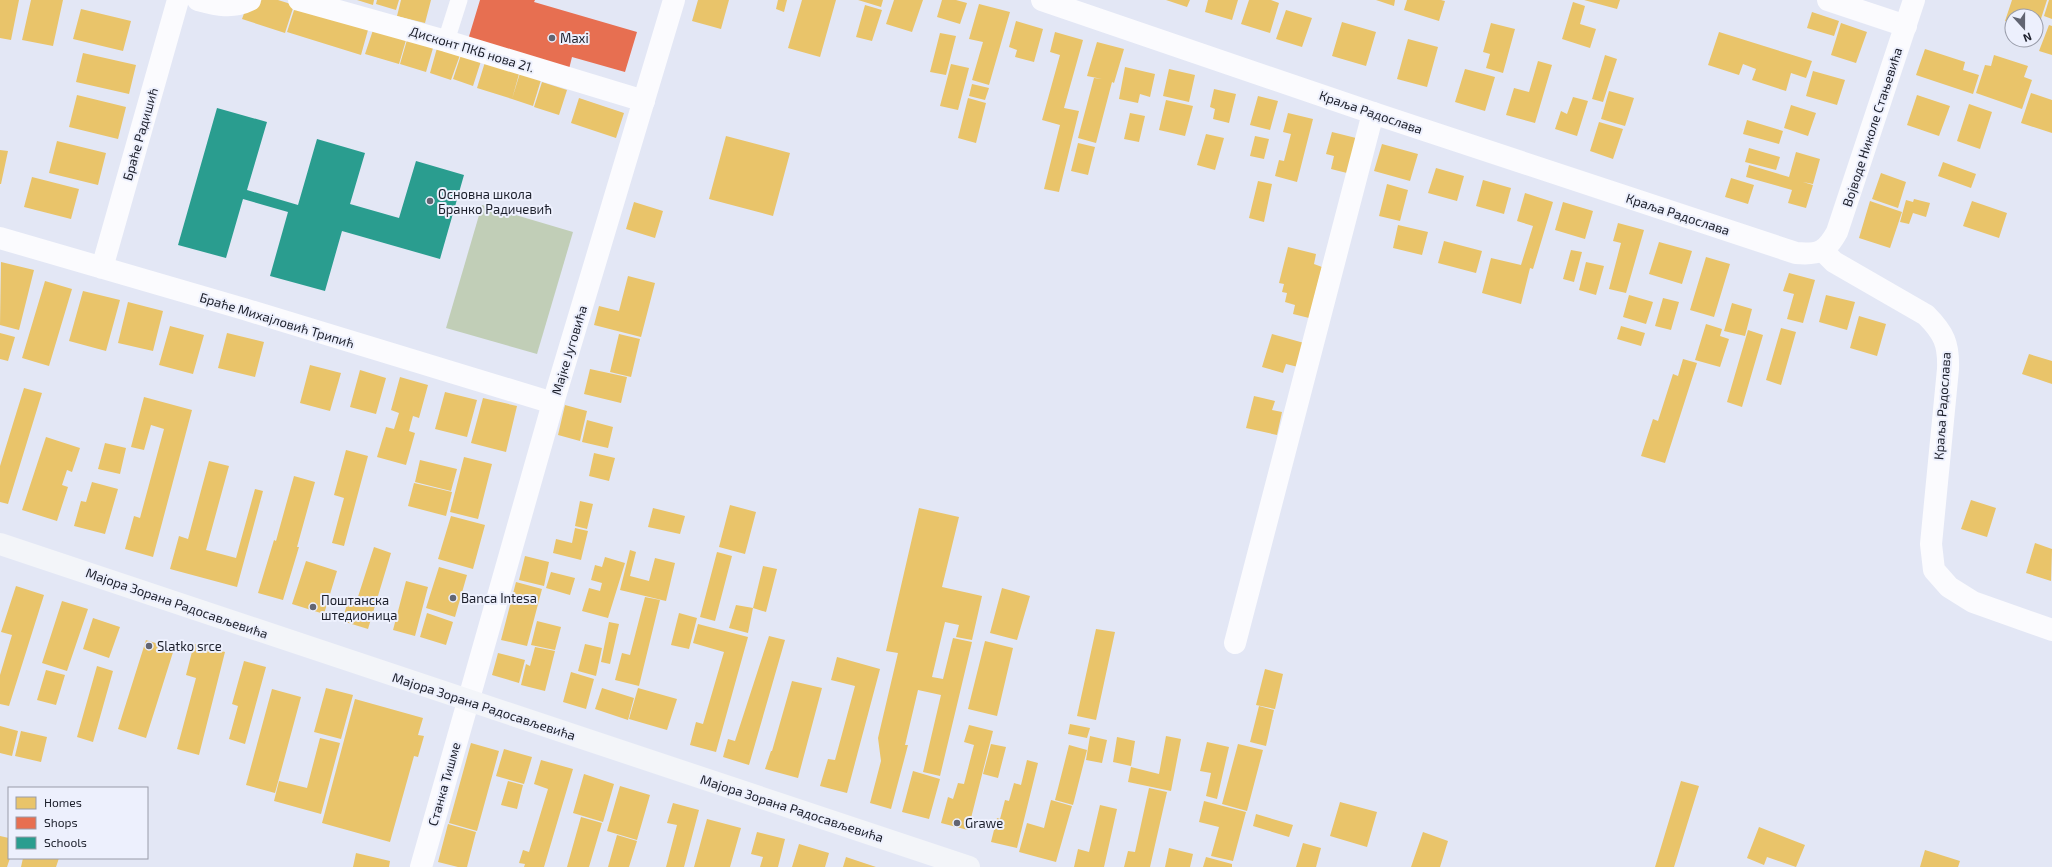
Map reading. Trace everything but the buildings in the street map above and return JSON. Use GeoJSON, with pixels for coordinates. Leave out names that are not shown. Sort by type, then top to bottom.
{"type":"FeatureCollection","features":[{"type":"Feature","properties":{"kind":"main road","name":"Мајора Зорана Радосављевића"},"geometry":{"type":"LineString","coordinates":[[0,544],[969,867]]}},
{"type":"Feature","properties":{"kind":"street"},"geometry":{"type":"LineString","coordinates":[[198,0],[226,7],[241,4],[250,0]]}},
{"type":"Feature","properties":{"kind":"street","name":"Дисконт ПКБ нова 21."},"geometry":{"type":"LineString","coordinates":[[300,0],[446,41],[644,101]]}},
{"type":"Feature","properties":{"kind":"street"},"geometry":{"type":"LineString","coordinates":[[446,41],[459,0]]}},
{"type":"Feature","properties":{"kind":"street","name":"Мајке Југовића"},"geometry":{"type":"LineString","coordinates":[[468,701],[553,403],[674,0]]}},
{"type":"Feature","properties":{"kind":"street","name":"Краља Радослава"},"geometry":{"type":"LineString","coordinates":[[1042,0],[1373,113],[1796,253],[1812,254],[1823,251],[1834,262],[1926,315],[1938,326],[1946,339],[1948,354],[1948,369],[1930,544],[1934,570],[1949,586],[1973,602],[2052,630]]}},
{"type":"Feature","properties":{"kind":"street"},"geometry":{"type":"LineString","coordinates":[[1828,0],[1906,26]]}},
{"type":"Feature","properties":{"kind":"street","name":"Војводе Николе Стањевића"},"geometry":{"type":"LineString","coordinates":[[1823,251],[1837,232],[1914,0]]}},
{"type":"Feature","properties":{"kind":"street","name":"Браће Радишић"},"geometry":{"type":"LineString","coordinates":[[102,268],[172,2]]}},
{"type":"Feature","properties":{"kind":"street"},"geometry":{"type":"LineString","coordinates":[[1235,643],[1373,113]]}},
{"type":"Feature","properties":{"kind":"street","name":"Браће Михајловић Трипић"},"geometry":{"type":"LineString","coordinates":[[0,238],[244,309],[553,403]]}},
{"type":"Feature","properties":{"kind":"street","name":"Станка Тишме"},"geometry":{"type":"LineString","coordinates":[[421,867],[468,701]]}},
{"type":"Feature","properties":{"kind":"green space"},"geometry":{"type":"Polygon","coordinates":[[[482,205],[573,232],[537,354],[446,328],[482,205]]]}},
{"type":"Feature","properties":{"kind":"place","name":"Maxi"},"geometry":{"type":"Point","coordinates":[552,38]}},
{"type":"Feature","properties":{"kind":"place","name":"Основна школа Бранко Радичевић"},"geometry":{"type":"Point","coordinates":[430,201]}},
{"type":"Feature","properties":{"kind":"place","name":"Banca Intesa"},"geometry":{"type":"Point","coordinates":[453,598]}},
{"type":"Feature","properties":{"kind":"place","name":"Поштанска штедионица"},"geometry":{"type":"Point","coordinates":[313,607]}},
{"type":"Feature","properties":{"kind":"place","name":"Slatko srce"},"geometry":{"type":"Point","coordinates":[149,646]}},
{"type":"Feature","properties":{"kind":"place","name":"Grawe"},"geometry":{"type":"Point","coordinates":[957,823]}}]}
